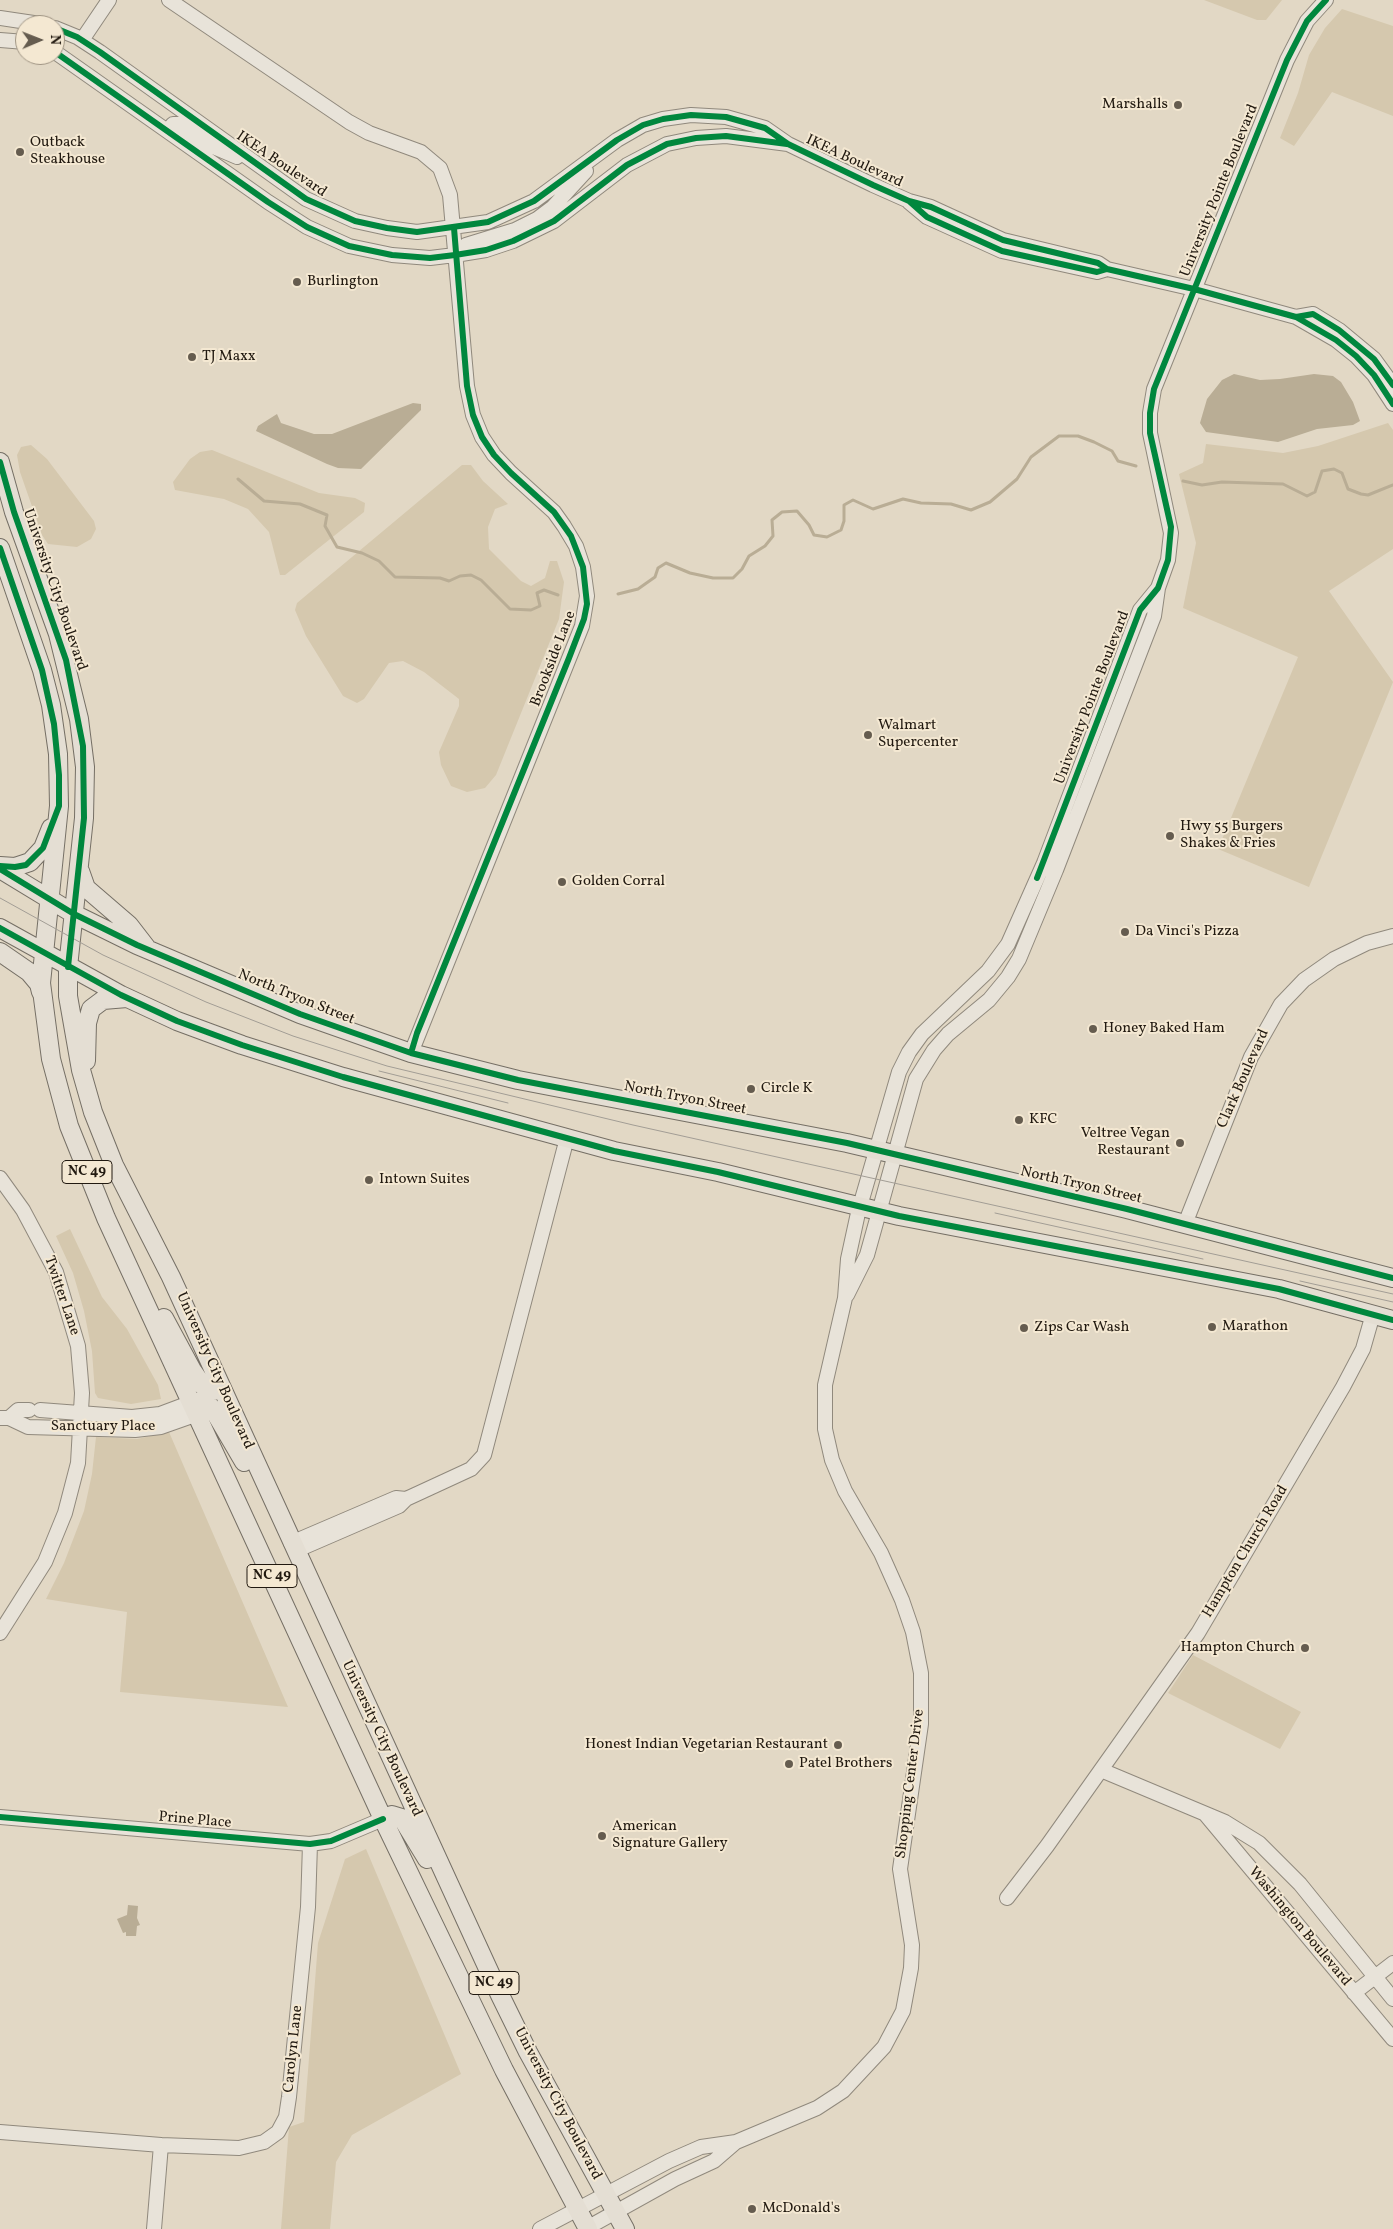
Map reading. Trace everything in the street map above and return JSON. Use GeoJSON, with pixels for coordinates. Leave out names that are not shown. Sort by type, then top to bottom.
{"type":"FeatureCollection","features":[{"type":"Feature","properties":{"kind":"main road","name":"University City Boulevard"},"geometry":{"type":"LineString","coordinates":[[0,462],[14,512],[58,634],[76,701],[83,746],[85,792],[80,870],[68,967],[68,996],[88,1096],[114,1165],[167,1269],[455,1898],[528,2052],[625,2229]]}},
{"type":"Feature","properties":{"kind":"main road","name":"University City Boulevard"},"geometry":{"type":"LineString","coordinates":[[0,548],[35,646],[51,705],[58,754],[59,806],[43,954],[42,995],[50,1059],[66,1118],[106,1218],[383,1819],[500,2061],[587,2228]]}},
{"type":"Feature","properties":{"kind":"main road"},"geometry":{"type":"LineString","coordinates":[[0,868],[20,866],[36,857],[48,839],[59,806]]}},
{"type":"Feature","properties":{"kind":"main road","name":"North Tryon Street"},"geometry":{"type":"LineString","coordinates":[[0,868],[74,914],[155,953],[300,1014],[411,1053],[518,1080],[848,1143],[894,1156],[1110,1204],[1393,1278]]}},
{"type":"Feature","properties":{"kind":"main road"},"geometry":{"type":"LineString","coordinates":[[80,870],[86,888],[129,925],[155,953]]}},
{"type":"Feature","properties":{"kind":"main road"},"geometry":{"type":"LineString","coordinates":[[0,928],[43,954],[176,1021],[343,1077],[567,1138],[859,1207],[1170,1266],[1279,1289],[1393,1320]]}},
{"type":"Feature","properties":{"kind":"main road","name":"NC 49"},"geometry":{"type":"LineString","coordinates":[[0,952],[29,972],[39,984],[42,995]]}},
{"type":"Feature","properties":{"kind":"main road"},"geometry":{"type":"LineString","coordinates":[[88,1096],[86,1060],[89,1013],[93,1006],[102,1000],[114,998],[131,1000]]}},
{"type":"Feature","properties":{"kind":"main road"},"geometry":{"type":"LineString","coordinates":[[138,1287],[159,1309],[192,1370],[203,1386],[210,1391],[222,1390]]}},
{"type":"Feature","properties":{"kind":"main road"},"geometry":{"type":"LineString","coordinates":[[195,1408],[205,1402],[213,1409],[254,1478],[277,1509]]}},
{"type":"Feature","properties":{"kind":"main road"},"geometry":{"type":"LineString","coordinates":[[383,1819],[392,1815],[402,1818],[416,1844],[455,1898]]}},
{"type":"Feature","properties":{"kind":"street"},"geometry":{"type":"LineString","coordinates":[[82,40],[109,0]]}},
{"type":"Feature","properties":{"kind":"street","name":"Brookside Lane"},"geometry":{"type":"LineString","coordinates":[[169,0],[349,122],[369,132],[415,149],[428,156],[440,168],[447,182],[454,228],[467,386],[473,415],[482,437],[494,455],[511,474],[554,512],[571,536],[583,567],[587,604],[582,626],[411,1053]]}},
{"type":"Feature","properties":{"kind":"street","name":"University Pointe Boulevard"},"geometry":{"type":"LineString","coordinates":[[886,1184],[910,1094],[928,1058],[948,1034],[988,1000],[1008,977],[1019,959],[1056,870],[1154,616],[1158,588],[1168,560],[1171,527],[1152,442],[1150,413],[1161,369],[1296,41],[1307,21],[1326,0]]}},
{"type":"Feature","properties":{"kind":"street"},"geometry":{"type":"LineString","coordinates":[[0,18],[15,20]]}},
{"type":"Feature","properties":{"kind":"street","name":"IKEA Boulevard"},"geometry":{"type":"LineString","coordinates":[[65,32],[82,40],[252,162],[315,204],[355,222],[411,231],[454,228],[488,222],[524,207],[546,194],[635,129],[662,119],[682,116],[718,115],[735,118],[764,128],[788,144],[908,202],[927,217],[1002,251],[1097,272],[1107,269],[1194,289],[1296,317],[1336,340],[1356,356],[1374,375],[1393,404]]}},
{"type":"Feature","properties":{"kind":"street"},"geometry":{"type":"LineString","coordinates":[[0,40],[15,41]]}},
{"type":"Feature","properties":{"kind":"street","name":"IKEA Boulevard"},"geometry":{"type":"LineString","coordinates":[[65,59],[278,209],[320,235],[349,246],[392,255],[430,258],[455,256],[500,246],[542,228],[632,162],[667,144],[696,138],[726,136],[788,144]]}},
{"type":"Feature","properties":{"kind":"street"},"geometry":{"type":"LineString","coordinates":[[667,144],[678,133],[682,116]]}},
{"type":"Feature","properties":{"kind":"street"},"geometry":{"type":"LineString","coordinates":[[167,131],[173,124],[179,124],[208,145],[252,162]]}},
{"type":"Feature","properties":{"kind":"street"},"geometry":{"type":"LineString","coordinates":[[455,256],[459,249],[466,244],[515,230],[542,216],[570,189],[598,155]]}},
{"type":"Feature","properties":{"kind":"street","name":"IKEA Boulevard"},"geometry":{"type":"LineString","coordinates":[[1296,317],[1313,314],[1339,330],[1365,350],[1393,385]]}},
{"type":"Feature","properties":{"kind":"street","name":"University Pointe Boulevard"},"geometry":{"type":"LineString","coordinates":[[868,1180],[892,1089],[909,1052],[922,1034],[996,963],[1008,944],[1044,863],[1140,610],[1158,588]]}},
{"type":"Feature","properties":{"kind":"street","name":"Clark Boulevard"},"geometry":{"type":"LineString","coordinates":[[1184,1224],[1251,1057],[1281,1004],[1304,980],[1334,959],[1367,943],[1393,936]]}},
{"type":"Feature","properties":{"kind":"street"},"geometry":{"type":"LineString","coordinates":[[293,1547],[399,1506],[406,1499],[471,1469],[484,1455],[567,1138]]}},
{"type":"Feature","properties":{"kind":"street","name":"Twitter Lane"},"geometry":{"type":"LineString","coordinates":[[0,1178],[23,1210],[40,1239],[62,1290],[78,1346],[82,1420],[78,1463],[65,1513],[45,1562],[0,1633]]}},
{"type":"Feature","properties":{"kind":"street","name":"Shopping Center Drive"},"geometry":{"type":"LineString","coordinates":[[540,2229],[669,2161],[701,2147],[736,2142],[817,2108],[834,2098],[851,2084],[879,2054],[894,2031],[903,2010],[911,1968],[912,1945],[900,1868],[920,1735],[921,1673],[906,1610],[881,1553],[845,1491],[827,1442],[824,1393],[846,1298],[848,1259],[859,1207],[868,1180]]}},
{"type":"Feature","properties":{"kind":"street","name":"Shopping Center Drive"},"geometry":{"type":"LineString","coordinates":[[846,1298],[864,1262],[886,1184]]}},
{"type":"Feature","properties":{"kind":"street","name":"Hampton Church Road"},"geometry":{"type":"LineString","coordinates":[[1007,1898],[1162,1685],[1231,1579],[1343,1387],[1363,1349],[1373,1314]]}},
{"type":"Feature","properties":{"kind":"street","name":"Sanctuary Place"},"geometry":{"type":"LineString","coordinates":[[4,1418],[28,1427],[82,1420],[148,1416],[195,1408]]}},
{"type":"Feature","properties":{"kind":"street","name":"Sanctuary Place"},"geometry":{"type":"LineString","coordinates":[[4,1418],[18,1410],[34,1410],[82,1420]]}},
{"type":"Feature","properties":{"kind":"street","name":"Washington Boulevard"},"geometry":{"type":"LineString","coordinates":[[1101,1770],[1206,1814],[1244,1833],[1286,1868],[1393,1999]]}},
{"type":"Feature","properties":{"kind":"street","name":"Washington Boulevard"},"geometry":{"type":"LineString","coordinates":[[1206,1814],[1393,2039]]}},
{"type":"Feature","properties":{"kind":"street","name":"Prine Place"},"geometry":{"type":"LineString","coordinates":[[0,1817],[310,1844],[331,1841],[383,1819]]}},
{"type":"Feature","properties":{"kind":"street","name":"Carolyn Lane"},"geometry":{"type":"LineString","coordinates":[[0,2132],[162,2145],[240,2148],[264,2142],[282,2127],[286,2116],[290,2088],[308,1907],[310,1844]]}},
{"type":"Feature","properties":{"kind":"street"},"geometry":{"type":"LineString","coordinates":[[1354,1994],[1393,1963]]}},
{"type":"Feature","properties":{"kind":"street","name":"Shopping Center Drive"},"geometry":{"type":"LineString","coordinates":[[587,2228],[675,2179],[714,2161],[736,2142]]}},
{"type":"Feature","properties":{"kind":"street"},"geometry":{"type":"LineString","coordinates":[[154,2229],[162,2145]]}},
{"type":"Feature","properties":{"kind":"shaded area"},"geometry":{"type":"Polygon","coordinates":[[[1204,0],[1282,0],[1266,20],[1257,20],[1204,0]]]}},
{"type":"Feature","properties":{"kind":"shaded area"},"geometry":{"type":"Polygon","coordinates":[[[1342,9],[1393,26],[1393,116],[1332,92],[1294,146],[1280,138],[1298,93],[1309,55],[1325,28],[1342,9]]]}},
{"type":"Feature","properties":{"kind":"shaded area"},"geometry":{"type":"Polygon","coordinates":[[[1234,374],[1260,380],[1314,374],[1333,376],[1341,382],[1353,402],[1360,421],[1353,425],[1317,429],[1278,442],[1206,432],[1200,423],[1207,399],[1222,380],[1234,374]]]}},
{"type":"Feature","properties":{"kind":"shaded area"},"geometry":{"type":"Polygon","coordinates":[[[413,403],[421,404],[421,410],[361,469],[338,468],[256,431],[258,426],[277,414],[281,423],[314,434],[332,434],[413,403]]]}},
{"type":"Feature","properties":{"kind":"shaded area"},"geometry":{"type":"Polygon","coordinates":[[[1388,423],[1393,430],[1393,549],[1329,591],[1393,682],[1309,887],[1218,849],[1298,657],[1183,608],[1196,543],[1179,474],[1203,463],[1206,444],[1283,453],[1318,446],[1388,423]]]}},
{"type":"Feature","properties":{"kind":"shaded area"},"geometry":{"type":"Polygon","coordinates":[[[31,445],[47,459],[94,521],[96,529],[91,539],[77,547],[48,544],[42,535],[20,472],[17,455],[21,447],[31,445]]]}},
{"type":"Feature","properties":{"kind":"shaded area"},"geometry":{"type":"Polygon","coordinates":[[[212,450],[319,493],[355,498],[365,503],[364,512],[285,575],[280,575],[269,532],[248,509],[224,499],[175,490],[173,482],[190,459],[200,452],[212,450]]]}},
{"type":"Feature","properties":{"kind":"shaded area"},"geometry":{"type":"Polygon","coordinates":[[[462,465],[471,465],[483,481],[508,504],[495,509],[488,527],[489,549],[521,581],[531,586],[545,578],[550,561],[557,561],[564,582],[559,619],[496,775],[485,788],[467,792],[451,786],[441,765],[439,752],[459,706],[459,699],[424,672],[403,661],[389,663],[364,699],[357,703],[343,696],[306,636],[295,610],[297,603],[462,465]]]}},
{"type":"Feature","properties":{"kind":"shaded area"},"geometry":{"type":"Polygon","coordinates":[[[70,1229],[102,1297],[127,1329],[158,1385],[161,1399],[131,1404],[98,1398],[95,1393],[92,1351],[84,1311],[73,1273],[56,1236],[70,1229]]]}},
{"type":"Feature","properties":{"kind":"shaded area"},"geometry":{"type":"Polygon","coordinates":[[[169,1432],[288,1707],[120,1692],[127,1612],[46,1599],[64,1563],[84,1511],[92,1474],[96,1437],[137,1439],[169,1432]]]}},
{"type":"Feature","properties":{"kind":"shaded area"},"geometry":{"type":"Polygon","coordinates":[[[1193,1655],[1301,1712],[1280,1749],[1168,1693],[1193,1655]]]}},
{"type":"Feature","properties":{"kind":"shaded area"},"geometry":{"type":"Polygon","coordinates":[[[366,1849],[461,2074],[352,2135],[336,2162],[330,2229],[281,2229],[289,2127],[304,2122],[318,1943],[345,1859],[366,1849]]]}},
{"type":"Feature","properties":{"kind":"shaded area"},"geometry":{"type":"Polygon","coordinates":[[[128,1905],[138,1906],[137,1918],[140,1925],[137,1926],[136,1936],[126,1936],[126,1932],[123,1933],[117,1919],[127,1915],[128,1905]]]}},
{"type":"Feature","properties":{"kind":"waterway"},"geometry":{"type":"LineString","coordinates":[[618,594],[638,589],[655,577],[658,568],[666,563],[690,573],[713,578],[733,578],[742,569],[749,556],[765,546],[773,536],[772,520],[782,512],[797,511],[809,525],[814,535],[827,537],[841,530],[844,521],[844,505],[853,500],[873,509],[903,499],[921,503],[951,504],[971,510],[990,502],[1017,479],[1031,457],[1059,436],[1078,436],[1094,442],[1112,451],[1118,461],[1136,466]]}},
{"type":"Feature","properties":{"kind":"waterway"},"geometry":{"type":"LineString","coordinates":[[1183,481],[1202,485],[1222,482],[1283,484],[1307,496],[1315,492],[1322,471],[1334,469],[1342,473],[1348,489],[1361,494],[1368,495],[1393,485]]}},
{"type":"Feature","properties":{"kind":"waterway"},"geometry":{"type":"LineString","coordinates":[[238,479],[264,501],[300,504],[327,515],[325,526],[337,547],[362,553],[379,561],[395,577],[440,578],[449,581],[460,576],[471,575],[481,580],[510,609],[531,610],[540,606],[537,593],[544,590],[558,595]]}},
{"type":"Feature","properties":{"kind":"tram line"},"geometry":{"type":"LineString","coordinates":[[0,898],[103,955],[206,1002],[293,1036],[387,1066],[633,1125],[1393,1294]]}},
{"type":"Feature","properties":{"kind":"tram line"},"geometry":{"type":"LineString","coordinates":[[379,1071],[508,1103]]}},
{"type":"Feature","properties":{"kind":"tram line"},"geometry":{"type":"LineString","coordinates":[[995,1213],[1203,1259]]}},
{"type":"Feature","properties":{"kind":"tram line"},"geometry":{"type":"LineString","coordinates":[[1300,1281],[1393,1302]]}},
{"type":"Feature","properties":{"kind":"cycle path"},"geometry":{"type":"LineString","coordinates":[[1037,878],[1140,610],[1158,588],[1168,560],[1171,527],[1150,433],[1150,413],[1154,389],[1287,60],[1307,21],[1326,0]]}},
{"type":"Feature","properties":{"kind":"cycle path"},"geometry":{"type":"LineString","coordinates":[[65,32],[77,37],[100,52],[306,199],[355,221],[417,232],[488,222],[534,201],[617,140],[643,125],[663,119],[691,115],[726,117],[765,128],[788,144],[873,185],[909,201],[931,207],[1003,240],[1098,263],[1107,269],[1194,289],[1296,317],[1336,340],[1356,356],[1374,375],[1393,404]]}},
{"type":"Feature","properties":{"kind":"cycle path"},"geometry":{"type":"LineString","coordinates":[[65,59],[268,202],[307,227],[349,246],[392,255],[430,258],[486,250],[513,241],[554,221],[627,165],[667,144],[696,138],[726,136],[787,144]]}},
{"type":"Feature","properties":{"kind":"cycle path"},"geometry":{"type":"LineString","coordinates":[[909,201],[927,217],[1002,251],[1097,272],[1107,269]]}},
{"type":"Feature","properties":{"kind":"cycle path"},"geometry":{"type":"LineString","coordinates":[[411,1053],[417,1033],[569,658],[584,619],[587,604],[583,567],[571,536],[554,512],[494,455],[482,437],[473,415],[467,386],[454,228]]}},
{"type":"Feature","properties":{"kind":"cycle path"},"geometry":{"type":"LineString","coordinates":[[1296,317],[1313,314],[1339,330],[1374,359],[1393,385]]}},
{"type":"Feature","properties":{"kind":"cycle path"},"geometry":{"type":"LineString","coordinates":[[0,462],[14,512],[66,660],[83,746],[84,818],[68,967]]}},
{"type":"Feature","properties":{"kind":"cycle path"},"geometry":{"type":"LineString","coordinates":[[0,548],[42,670],[54,724],[59,775],[59,806],[43,848],[26,865],[15,867],[0,866]]}},
{"type":"Feature","properties":{"kind":"cycle path"},"geometry":{"type":"LineString","coordinates":[[0,869],[74,914],[137,945],[300,1014],[411,1053],[518,1080],[847,1143],[1127,1209],[1393,1278]]}},
{"type":"Feature","properties":{"kind":"cycle path"},"geometry":{"type":"LineString","coordinates":[[0,928],[121,995],[177,1021],[242,1045],[343,1077],[614,1151],[718,1172],[899,1216],[1279,1289],[1393,1320]]}},
{"type":"Feature","properties":{"kind":"cycle path"},"geometry":{"type":"LineString","coordinates":[[0,1817],[310,1844],[331,1841],[383,1819]]}},
{"type":"Feature","properties":{"kind":"place","name":"Marshalls"},"geometry":{"type":"Point","coordinates":[1178,105]}},
{"type":"Feature","properties":{"kind":"place","name":"Outback Steakhouse"},"geometry":{"type":"Point","coordinates":[20,152]}},
{"type":"Feature","properties":{"kind":"place","name":"Burlington"},"geometry":{"type":"Point","coordinates":[297,282]}},
{"type":"Feature","properties":{"kind":"place","name":"TJ Maxx"},"geometry":{"type":"Point","coordinates":[192,357]}},
{"type":"Feature","properties":{"kind":"place","name":"Walmart Supercenter"},"geometry":{"type":"Point","coordinates":[868,735]}},
{"type":"Feature","properties":{"kind":"place","name":"Hwy 55 Burgers Shakes & Fries"},"geometry":{"type":"Point","coordinates":[1170,836]}},
{"type":"Feature","properties":{"kind":"place","name":"Golden Corral"},"geometry":{"type":"Point","coordinates":[562,882]}},
{"type":"Feature","properties":{"kind":"place","name":"Da Vinci's Pizza"},"geometry":{"type":"Point","coordinates":[1125,932]}},
{"type":"Feature","properties":{"kind":"place","name":"Honey Baked Ham"},"geometry":{"type":"Point","coordinates":[1093,1029]}},
{"type":"Feature","properties":{"kind":"place","name":"Circle K"},"geometry":{"type":"Point","coordinates":[751,1089]}},
{"type":"Feature","properties":{"kind":"place","name":"KFC"},"geometry":{"type":"Point","coordinates":[1019,1120]}},
{"type":"Feature","properties":{"kind":"place","name":"Veltree Vegan Restaurant"},"geometry":{"type":"Point","coordinates":[1180,1143]}},
{"type":"Feature","properties":{"kind":"place","name":"Intown Suites"},"geometry":{"type":"Point","coordinates":[369,1180]}},
{"type":"Feature","properties":{"kind":"place","name":"Marathon"},"geometry":{"type":"Point","coordinates":[1212,1327]}},
{"type":"Feature","properties":{"kind":"place","name":"Zips Car Wash"},"geometry":{"type":"Point","coordinates":[1024,1328]}},
{"type":"Feature","properties":{"kind":"place","name":"Hampton Church"},"geometry":{"type":"Point","coordinates":[1305,1648]}},
{"type":"Feature","properties":{"kind":"place","name":"Honest Indian Vegetarian Restaurant"},"geometry":{"type":"Point","coordinates":[838,1745]}},
{"type":"Feature","properties":{"kind":"place","name":"Patel Brothers"},"geometry":{"type":"Point","coordinates":[789,1764]}},
{"type":"Feature","properties":{"kind":"place","name":"American Signature Gallery"},"geometry":{"type":"Point","coordinates":[602,1836]}},
{"type":"Feature","properties":{"kind":"place","name":"McDonald's"},"geometry":{"type":"Point","coordinates":[752,2209]}}]}
